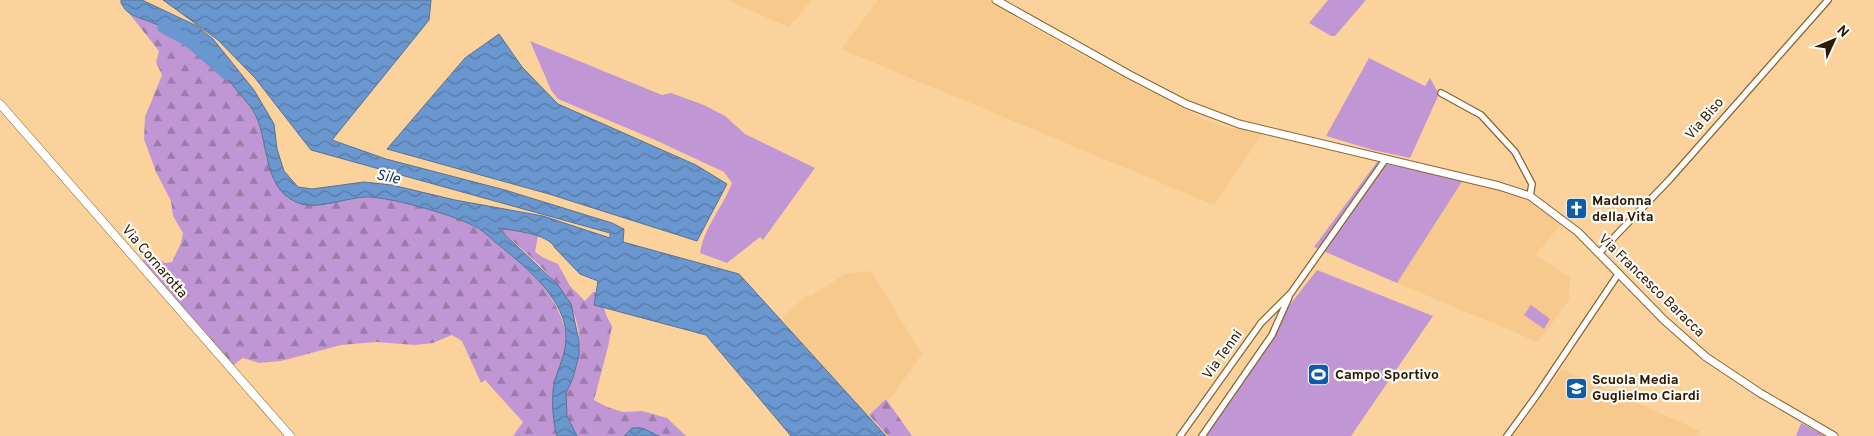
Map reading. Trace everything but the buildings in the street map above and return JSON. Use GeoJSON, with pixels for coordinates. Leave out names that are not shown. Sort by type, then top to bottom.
{"type":"FeatureCollection","features":[{"type":"Feature","properties":{"kind":"main road","name":"Via Cornarotta"},"geometry":{"type":"LineString","coordinates":[[0,104],[290,436]]}},
{"type":"Feature","properties":{"kind":"street","name":"Via Francesco Baracca"},"geometry":{"type":"LineString","coordinates":[[996,0],[1186,104],[1239,124],[1499,186],[1530,196],[1578,232],[1664,320],[1706,357],[1760,394],[1834,436]]}},
{"type":"Feature","properties":{"kind":"street","name":"Via Biso"},"geometry":{"type":"LineString","coordinates":[[1599,253],[1670,178],[1828,0]]}},
{"type":"Feature","properties":{"kind":"street"},"geometry":{"type":"LineString","coordinates":[[1441,93],[1481,115],[1515,152],[1532,184],[1530,196]]}},
{"type":"Feature","properties":{"kind":"street","name":"Via Tenni"},"geometry":{"type":"LineString","coordinates":[[1180,436],[1261,324],[1291,293],[1385,160]]}},
{"type":"Feature","properties":{"kind":"street"},"geometry":{"type":"LineString","coordinates":[[1507,436],[1537,395],[1619,273]]}},
{"type":"Feature","properties":{"kind":"street","name":"Via Tenni"},"geometry":{"type":"LineString","coordinates":[[1202,436],[1272,334],[1291,293]]}},
{"type":"Feature","properties":{"kind":"street"},"geometry":{"type":"LineString","coordinates":[[1268,316],[1278,323]]}},
{"type":"Feature","properties":{"kind":"shaded area"},"geometry":{"type":"Polygon","coordinates":[[[726,0],[812,0],[789,27],[726,0]]]}},
{"type":"Feature","properties":{"kind":"shaded area"},"geometry":{"type":"Polygon","coordinates":[[[878,0],[988,0],[1076,52],[1204,120],[1225,127],[1263,133],[1214,205],[841,49],[878,0]]]}},
{"type":"Feature","properties":{"kind":"shaded area"},"geometry":{"type":"Polygon","coordinates":[[[1463,180],[1514,193],[1549,212],[1561,224],[1536,255],[1570,278],[1569,300],[1538,342],[1397,283],[1463,180]]]}},
{"type":"Feature","properties":{"kind":"shaded area"},"geometry":{"type":"Polygon","coordinates":[[[871,271],[922,354],[889,400],[888,397],[861,421],[782,318],[808,294],[810,297],[845,274],[871,271]]]}},
{"type":"Feature","properties":{"kind":"shaded area","name":"Scuola Media Guglielmo Ciardi"},"geometry":{"type":"Polygon","coordinates":[[[1562,369],[1700,431],[1695,436],[1513,436],[1562,369]]]}},
{"type":"Feature","properties":{"kind":"green space"},"geometry":{"type":"Polygon","coordinates":[[[1328,0],[1366,0],[1335,36],[1331,36],[1309,23],[1328,0]]]}},
{"type":"Feature","properties":{"kind":"green space"},"geometry":{"type":"Polygon","coordinates":[[[128,12],[171,30],[207,52],[256,116],[263,137],[267,160],[310,205],[370,197],[426,208],[457,218],[479,229],[534,276],[558,309],[566,335],[566,345],[558,372],[555,396],[554,420],[557,436],[513,436],[523,422],[485,380],[481,383],[462,341],[452,335],[433,343],[415,345],[376,342],[341,345],[281,361],[259,363],[243,358],[232,366],[142,261],[150,253],[165,263],[172,262],[181,243],[183,233],[173,216],[171,201],[156,172],[144,139],[145,117],[162,75],[156,62],[159,51],[128,12]]]}},
{"type":"Feature","properties":{"kind":"green space"},"geometry":{"type":"Polygon","coordinates":[[[530,41],[662,95],[671,93],[704,105],[725,116],[745,134],[815,168],[763,240],[760,237],[727,263],[700,253],[705,234],[732,183],[724,172],[653,139],[558,99],[551,90],[530,41]]]}},
{"type":"Feature","properties":{"kind":"green space"},"geometry":{"type":"Polygon","coordinates":[[[1369,58],[1425,86],[1430,78],[1439,94],[1410,158],[1373,150],[1326,136],[1369,58]]]}},
{"type":"Feature","properties":{"kind":"green space"},"geometry":{"type":"Polygon","coordinates":[[[1377,162],[1463,180],[1397,283],[1314,247],[1377,162]]]}},
{"type":"Feature","properties":{"kind":"green space"},"geometry":{"type":"Polygon","coordinates":[[[497,227],[538,236],[535,252],[558,264],[570,286],[585,301],[593,292],[600,293],[606,315],[612,326],[594,400],[623,412],[642,411],[667,418],[686,436],[626,433],[624,436],[577,436],[567,416],[565,405],[567,391],[573,379],[578,357],[579,336],[575,317],[567,299],[556,283],[497,227]]]}},
{"type":"Feature","properties":{"kind":"green space","name":"Campo Sportivo"},"geometry":{"type":"Polygon","coordinates":[[[1317,270],[1433,316],[1351,436],[1206,436],[1276,331],[1282,315],[1317,270]]]}},
{"type":"Feature","properties":{"kind":"green space"},"geometry":{"type":"Polygon","coordinates":[[[1531,305],[1550,319],[1544,329],[1524,315],[1531,305]]]}},
{"type":"Feature","properties":{"kind":"green space"},"geometry":{"type":"Polygon","coordinates":[[[886,399],[912,436],[888,436],[869,415],[886,399]]]}},
{"type":"Feature","properties":{"kind":"green space"},"geometry":{"type":"Polygon","coordinates":[[[1801,423],[1825,436],[1796,436],[1801,423]]]}},
{"type":"Feature","properties":{"kind":"water"},"geometry":{"type":"Polygon","coordinates":[[[121,0],[142,0],[197,26],[213,39],[254,90],[274,124],[277,149],[284,171],[298,187],[312,189],[364,182],[392,185],[455,200],[543,216],[610,238],[610,233],[311,150],[255,78],[218,40],[163,0],[431,0],[429,20],[332,140],[386,159],[505,190],[612,223],[624,229],[623,242],[739,274],[886,436],[791,436],[706,335],[594,305],[598,281],[580,274],[551,243],[538,236],[498,228],[558,285],[571,304],[579,341],[579,355],[573,378],[566,393],[567,416],[577,436],[557,436],[553,414],[553,391],[565,350],[566,333],[560,311],[554,300],[528,270],[478,228],[426,208],[370,197],[322,205],[304,205],[285,195],[272,176],[256,116],[248,103],[211,57],[188,38],[130,13],[124,8],[121,0]]]}},
{"type":"Feature","properties":{"kind":"water"},"geometry":{"type":"Polygon","coordinates":[[[499,34],[522,67],[558,104],[696,165],[727,184],[697,241],[549,194],[387,149],[465,58],[499,34]]]}},
{"type":"Feature","properties":{"kind":"water"},"geometry":{"type":"Polygon","coordinates":[[[632,428],[642,428],[659,436],[624,436],[632,428]]]}},
{"type":"Feature","properties":{"kind":"waterway","name":"Sile"},"geometry":{"type":"LineString","coordinates":[[163,27],[189,41],[227,74]]}},
{"type":"Feature","properties":{"kind":"place","name":"Madonna della Vita"},"geometry":{"type":"Point","coordinates":[1576,209]}},
{"type":"Feature","properties":{"kind":"place","name":"Campo Sportivo"},"geometry":{"type":"Point","coordinates":[1319,375]}},
{"type":"Feature","properties":{"kind":"place","name":"Scuola Media Guglielmo Ciardi"},"geometry":{"type":"Point","coordinates":[1576,388]}}]}
